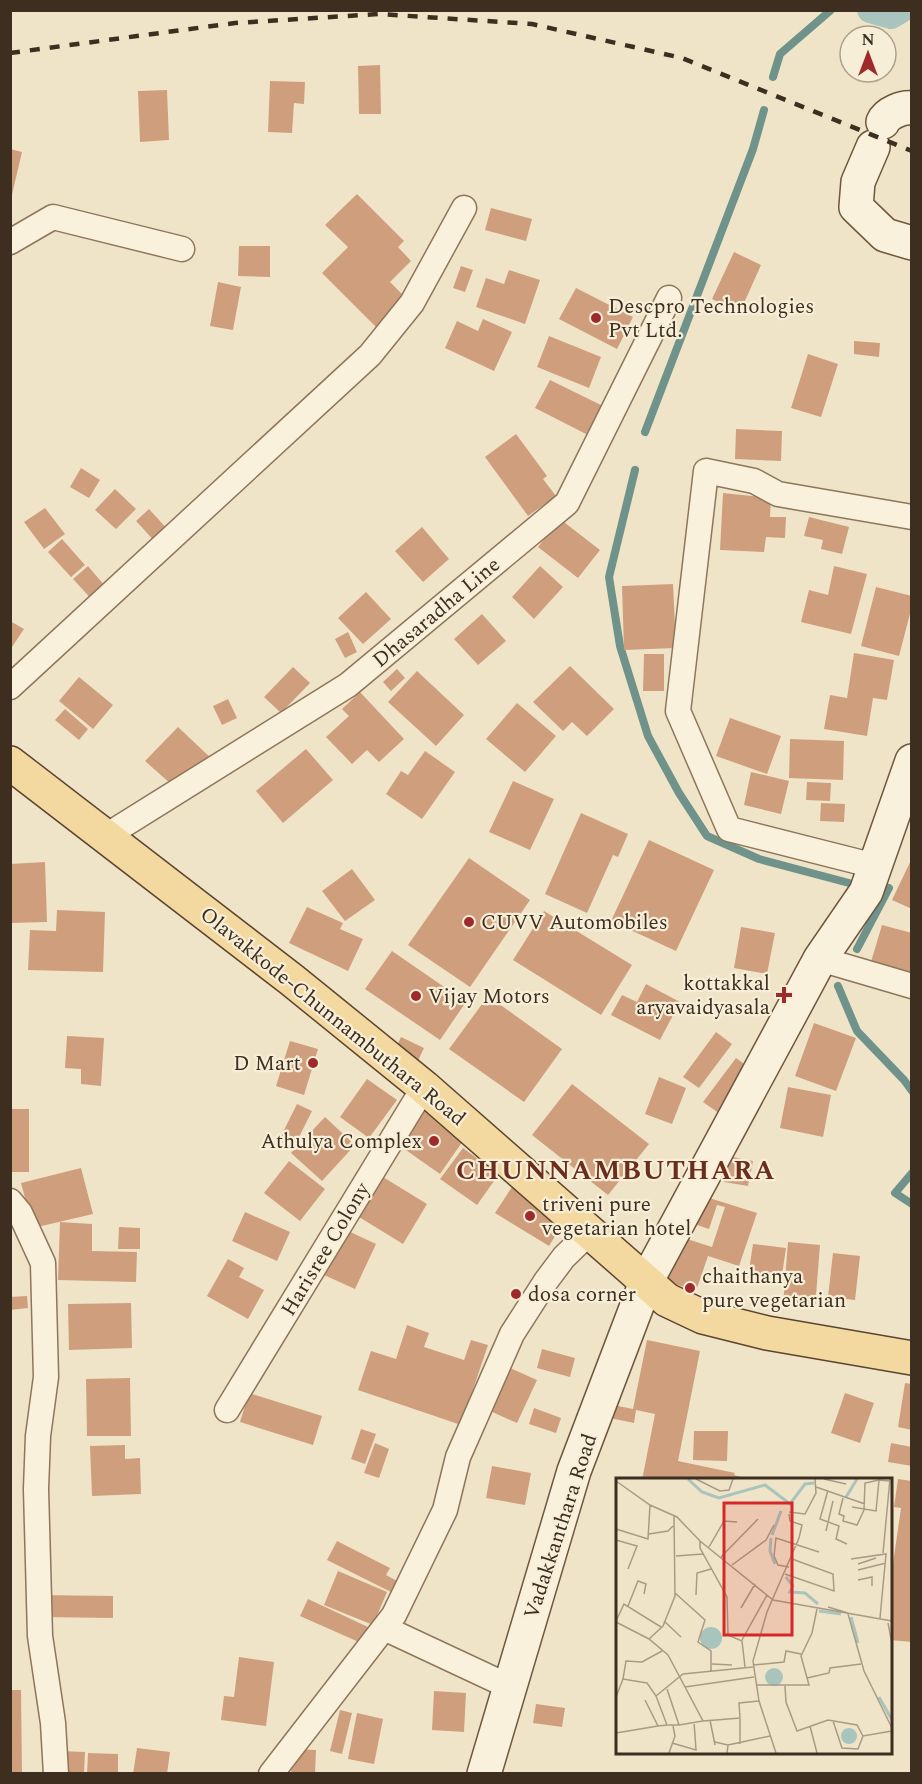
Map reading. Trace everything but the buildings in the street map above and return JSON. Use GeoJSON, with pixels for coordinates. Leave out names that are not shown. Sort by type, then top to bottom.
{"type":"FeatureCollection","features":[{"type":"Feature","properties":{"kind":"main road","name":"Olavakkode-Chunnambuthara Road"},"geometry":{"type":"LineString","coordinates":[[10,763],[292,980],[424,1087],[667,1300],[703,1317],[767,1333],[912,1358]]}},
{"type":"Feature","properties":{"kind":"street"},"geometry":{"type":"LineString","coordinates":[[889,126],[858,182],[856,207],[885,235],[912,243]]}},
{"type":"Feature","properties":{"kind":"street"},"geometry":{"type":"LineString","coordinates":[[10,687],[370,355],[412,303],[464,208]]}},
{"type":"Feature","properties":{"kind":"street"},"geometry":{"type":"LineString","coordinates":[[10,242],[53,217],[182,249]]}},
{"type":"Feature","properties":{"kind":"street","name":"Dhasaradha Line"},"geometry":{"type":"LineString","coordinates":[[106,836],[348,685],[567,503],[669,298]]}},
{"type":"Feature","properties":{"kind":"street"},"geometry":{"type":"LineString","coordinates":[[875,866],[729,829],[678,711],[706,471],[754,481],[778,494],[912,517]]}},
{"type":"Feature","properties":{"kind":"street","name":"Vadakkanthara Road"},"geometry":{"type":"LineString","coordinates":[[484,1773],[574,1471],[646,1282],[820,959],[866,892],[912,761]]}},
{"type":"Feature","properties":{"kind":"street"},"geometry":{"type":"LineString","coordinates":[[820,959],[912,986]]}},
{"type":"Feature","properties":{"kind":"street","name":"Harisree Colony"},"geometry":{"type":"LineString","coordinates":[[227,1410],[424,1087]]}},
{"type":"Feature","properties":{"kind":"street"},"geometry":{"type":"LineString","coordinates":[[10,1201],[20,1213],[43,1263],[46,1377],[38,1436],[36,1489],[40,1636],[52,1723],[56,1773]]}},
{"type":"Feature","properties":{"kind":"street"},"geometry":{"type":"LineString","coordinates":[[271,1773],[394,1615],[445,1510],[458,1457],[512,1334],[564,1257],[591,1231]]}},
{"type":"Feature","properties":{"kind":"street"},"geometry":{"type":"LineString","coordinates":[[384,1628],[510,1688]]}},
{"type":"Feature","properties":{"kind":"waterway"},"geometry":{"type":"LineString","coordinates":[[773,77],[780,54],[831,10]]}},
{"type":"Feature","properties":{"kind":"waterway"},"geometry":{"type":"LineString","coordinates":[[870,10],[891,16],[901,10]]}},
{"type":"Feature","properties":{"kind":"waterway"},"geometry":{"type":"LineString","coordinates":[[645,432],[753,149],[764,110]]}},
{"type":"Feature","properties":{"kind":"waterway"},"geometry":{"type":"LineString","coordinates":[[635,470],[609,577],[620,646],[648,736],[679,793],[707,836],[759,859],[849,883]]}},
{"type":"Feature","properties":{"kind":"waterway"},"geometry":{"type":"LineString","coordinates":[[857,949],[889,888]]}},
{"type":"Feature","properties":{"kind":"waterway"},"geometry":{"type":"LineString","coordinates":[[838,986],[857,1031],[912,1091]]}},
{"type":"Feature","properties":{"kind":"waterway"},"geometry":{"type":"LineString","coordinates":[[912,1173],[895,1193],[912,1204]]}},
{"type":"Feature","properties":{"kind":"railway"},"geometry":{"type":"LineString","coordinates":[[10,53],[235,23],[379,14],[532,24],[682,58],[912,151]]}},
{"type":"Feature","properties":{"kind":"place","name":"Descpro Technologies Pvt Ltd."},"geometry":{"type":"Point","coordinates":[596,318]}},
{"type":"Feature","properties":{"kind":"place","name":"CUVV Automobiles"},"geometry":{"type":"Point","coordinates":[469,922]}},
{"type":"Feature","properties":{"kind":"place","name":"kottakkal aryavaidyasala"},"geometry":{"type":"Point","coordinates":[784,995]}},
{"type":"Feature","properties":{"kind":"place","name":"Vijay Motors"},"geometry":{"type":"Point","coordinates":[416,996]}},
{"type":"Feature","properties":{"kind":"place","name":"D Mart"},"geometry":{"type":"Point","coordinates":[313,1063]}},
{"type":"Feature","properties":{"kind":"place","name":"Athulya Complex"},"geometry":{"type":"Point","coordinates":[434,1141]}},
{"type":"Feature","properties":{"kind":"place","name":"triveni pure vegetarian hotel"},"geometry":{"type":"Point","coordinates":[530,1216]}},
{"type":"Feature","properties":{"kind":"place","name":"chaithanya pure vegetarian"},"geometry":{"type":"Point","coordinates":[690,1288]}},
{"type":"Feature","properties":{"kind":"place","name":"dosa corner"},"geometry":{"type":"Point","coordinates":[516,1294]}},
{"type":"Feature","properties":{"kind":"district","name":"CHUNNAMBUTHARA"},"geometry":{"type":"Point","coordinates":[616,1170]}}]}
